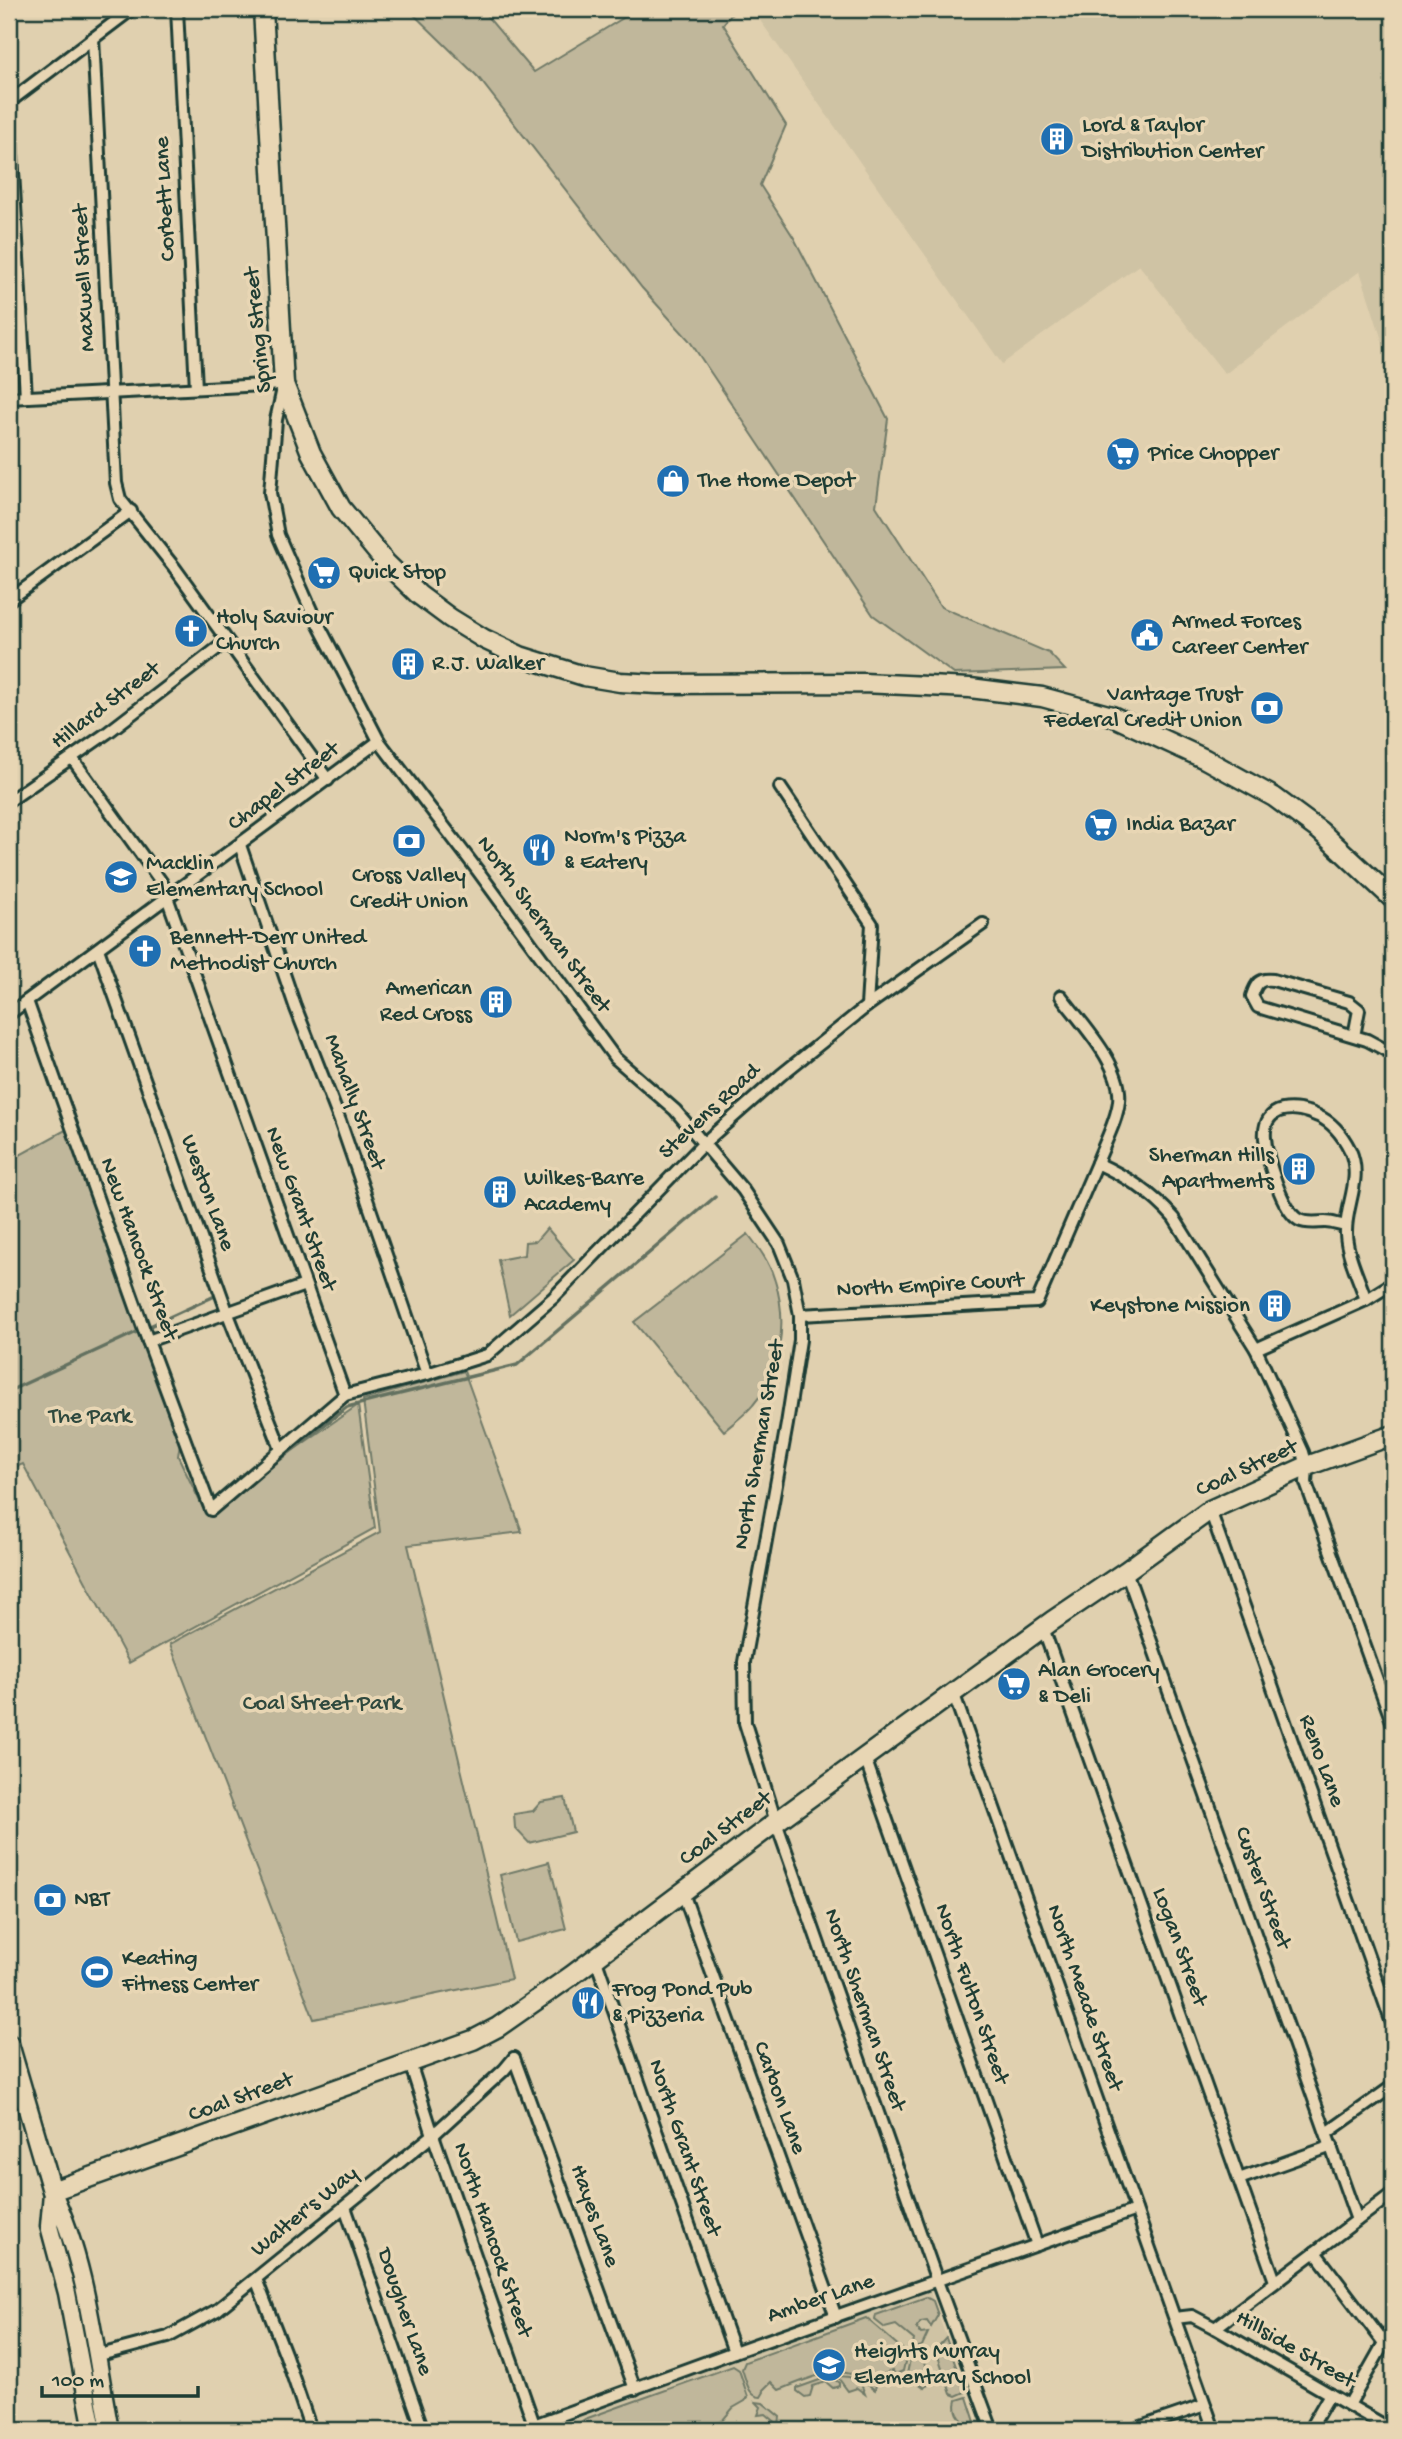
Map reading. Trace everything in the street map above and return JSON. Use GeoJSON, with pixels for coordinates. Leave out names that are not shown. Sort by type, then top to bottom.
{"type":"FeatureCollection","features":[{"type":"Feature","properties":{"kind":"main road","name":"Spring Street"},"geometry":{"type":"LineString","coordinates":[[263,9],[284,384],[311,453],[341,508],[386,563],[419,595],[484,639],[520,656],[584,676],[658,684],[863,683],[970,688],[1042,697],[1112,716],[1205,759],[1274,797],[1320,831],[1393,900]]}},
{"type":"Feature","properties":{"kind":"main road","name":"Coal Street"},"geometry":{"type":"LineString","coordinates":[[52,2191],[460,2045],[498,2027],[953,1692],[1210,1510],[1307,1466],[1393,1435]]}},
{"type":"Feature","properties":{"kind":"main road"},"geometry":{"type":"LineString","coordinates":[[9,2044],[52,2191],[66,2221],[83,2290],[110,2430]]}},
{"type":"Feature","properties":{"kind":"main road"},"geometry":{"type":"LineString","coordinates":[[52,2191],[49,2226],[67,2293],[93,2430]]}},
{"type":"Feature","properties":{"kind":"street"},"geometry":{"type":"LineString","coordinates":[[26,397],[9,101],[132,9]]}},
{"type":"Feature","properties":{"kind":"street","name":"Corbett Lane"},"geometry":{"type":"LineString","coordinates":[[177,9],[196,388]]}},
{"type":"Feature","properties":{"kind":"street","name":"Maxwell Street"},"geometry":{"type":"LineString","coordinates":[[93,38],[116,483],[120,499],[174,566],[328,780]]}},
{"type":"Feature","properties":{"kind":"street"},"geometry":{"type":"LineString","coordinates":[[9,398],[284,384]]}},
{"type":"Feature","properties":{"kind":"street","name":"North Sherman Street"},"geometry":{"type":"LineString","coordinates":[[284,384],[276,420],[270,493],[278,535],[311,610],[379,741],[615,1058],[675,1110],[743,1190],[779,1244],[793,1279],[800,1315],[800,1340],[744,1661],[745,1723],[776,1822],[992,2430]]}},
{"type":"Feature","properties":{"kind":"street"},"geometry":{"type":"LineString","coordinates":[[9,600],[131,511]]}},
{"type":"Feature","properties":{"kind":"street","name":"Hillard Street"},"geometry":{"type":"LineString","coordinates":[[9,801],[72,758],[227,640]]}},
{"type":"Feature","properties":{"kind":"street","name":"Chapel Street"},"geometry":{"type":"LineString","coordinates":[[9,1014],[379,741]]}},
{"type":"Feature","properties":{"kind":"street","name":"New Grant Street"},"geometry":{"type":"LineString","coordinates":[[72,758],[162,883],[345,1395]]}},
{"type":"Feature","properties":{"kind":"street"},"geometry":{"type":"LineString","coordinates":[[780,787],[872,924],[867,1006]]}},
{"type":"Feature","properties":{"kind":"street","name":"Mahally Street"},"geometry":{"type":"LineString","coordinates":[[240,845],[427,1374]]}},
{"type":"Feature","properties":{"kind":"street","name":"Stevens Road"},"geometry":{"type":"LineString","coordinates":[[427,1374],[487,1355],[553,1298],[704,1143],[781,1075],[867,1006],[983,924]]}},
{"type":"Feature","properties":{"kind":"street","name":"Weston Lane"},"geometry":{"type":"LineString","coordinates":[[98,949],[228,1314],[281,1449]]}},
{"type":"Feature","properties":{"kind":"street"},"geometry":{"type":"LineString","coordinates":[[1354,1036],[1359,1010],[1349,1002],[1273,980],[1261,980],[1256,985],[1252,996],[1258,1007],[1354,1036],[1381,1046],[1393,1054]]}},
{"type":"Feature","properties":{"kind":"street","name":"North Empire Court"},"geometry":{"type":"LineString","coordinates":[[800,1315],[1037,1301],[1097,1163],[1119,1099],[1115,1077],[1105,1055],[1061,996]]}},
{"type":"Feature","properties":{"kind":"street","name":"New Hancock Street"},"geometry":{"type":"LineString","coordinates":[[27,1001],[211,1510],[281,1449]]}},
{"type":"Feature","properties":{"kind":"street"},"geometry":{"type":"LineString","coordinates":[[1346,1226],[1298,1219],[1290,1212],[1281,1193],[1265,1138],[1269,1118],[1284,1108],[1318,1115],[1336,1129],[1349,1149],[1353,1160],[1355,1185],[1346,1226],[1347,1242],[1366,1300]]}},
{"type":"Feature","properties":{"kind":"street"},"geometry":{"type":"LineString","coordinates":[[1097,1163],[1129,1178],[1157,1199],[1256,1349],[1303,1452],[1307,1466],[1306,1483],[1393,1724]]}},
{"type":"Feature","properties":{"kind":"street"},"geometry":{"type":"LineString","coordinates":[[1256,1349],[1366,1300],[1393,1283]]}},
{"type":"Feature","properties":{"kind":"street"},"geometry":{"type":"LineString","coordinates":[[148,1341],[305,1285]]}},
{"type":"Feature","properties":{"kind":"street"},"geometry":{"type":"LineString","coordinates":[[281,1449],[345,1395],[427,1374]]}},
{"type":"Feature","properties":{"kind":"street","name":"Reno Lane"},"geometry":{"type":"LineString","coordinates":[[1210,1510],[1393,2026]]}},
{"type":"Feature","properties":{"kind":"street","name":"Custer Street"},"geometry":{"type":"LineString","coordinates":[[1126,1571],[1357,2220]]}},
{"type":"Feature","properties":{"kind":"street","name":"Logan Street"},"geometry":{"type":"LineString","coordinates":[[1043,1628],[1275,2281]]}},
{"type":"Feature","properties":{"kind":"street","name":"North Meade Street"},"geometry":{"type":"LineString","coordinates":[[953,1692],[1214,2430]]}},
{"type":"Feature","properties":{"kind":"street","name":"North Fulton Street"},"geometry":{"type":"LineString","coordinates":[[865,1758],[1037,2245]]}},
{"type":"Feature","properties":{"kind":"street","name":"Carbon Lane"},"geometry":{"type":"LineString","coordinates":[[683,1893],[836,2317]]}},
{"type":"Feature","properties":{"kind":"street","name":"North Grant Street"},"geometry":{"type":"LineString","coordinates":[[595,1957],[734,2352]]}},
{"type":"Feature","properties":{"kind":"street","name":"Walter's Way"},"geometry":{"type":"LineString","coordinates":[[96,2356],[168,2337],[217,2309],[433,2135],[514,2058]]}},
{"type":"Feature","properties":{"kind":"street","name":"Hayes Lane"},"geometry":{"type":"LineString","coordinates":[[514,2058],[635,2389]]}},
{"type":"Feature","properties":{"kind":"street","name":"North Hancock Street"},"geometry":{"type":"LineString","coordinates":[[410,2063],[535,2428]]}},
{"type":"Feature","properties":{"kind":"street"},"geometry":{"type":"LineString","coordinates":[[1327,2133],[1393,2086]]}},
{"type":"Feature","properties":{"kind":"street"},"geometry":{"type":"LineString","coordinates":[[1239,2179],[1332,2146]]}},
{"type":"Feature","properties":{"kind":"street"},"geometry":{"type":"LineString","coordinates":[[1215,2328],[1393,2193]]}},
{"type":"Feature","properties":{"kind":"street","name":"Dougher Lane"},"geometry":{"type":"LineString","coordinates":[[345,2207],[424,2430]]}},
{"type":"Feature","properties":{"kind":"street","name":"Amber Lane"},"geometry":{"type":"LineString","coordinates":[[520,2430],[535,2428],[734,2352],[1136,2210]]}},
{"type":"Feature","properties":{"kind":"street"},"geometry":{"type":"LineString","coordinates":[[1315,2252],[1384,2343]]}},
{"type":"Feature","properties":{"kind":"street"},"geometry":{"type":"LineString","coordinates":[[256,2279],[311,2430]]}},
{"type":"Feature","properties":{"kind":"street","name":"Hillside Street"},"geometry":{"type":"LineString","coordinates":[[1175,2318],[1192,2316],[1392,2430]]}},
{"type":"Feature","properties":{"kind":"street"},"geometry":{"type":"LineString","coordinates":[[1349,2405],[1393,2327]]}},
{"type":"Feature","properties":{"kind":"street"},"geometry":{"type":"LineString","coordinates":[[1309,2430],[1330,2394]]}},
{"type":"Feature","properties":{"kind":"street"},"geometry":{"type":"LineString","coordinates":[[1132,2430],[1205,2405]]}},
{"type":"Feature","properties":{"kind":"shaded area"},"geometry":{"type":"Polygon","coordinates":[[[752,9],[1393,9],[1393,375],[1360,271],[1225,374],[1139,265],[1002,364],[752,9]]]}},
{"type":"Feature","properties":{"kind":"shaded area","name":"Heights Murray Elementary School"},"geometry":{"type":"Polygon","coordinates":[[[928,2286],[979,2430],[539,2430],[537,2424],[928,2286]]]}},
{"type":"Feature","properties":{"kind":"green space"},"geometry":{"type":"Polygon","coordinates":[[[408,9],[481,9],[534,72],[638,9],[736,9],[723,24],[786,125],[760,185],[794,238],[888,419],[876,506],[941,607],[1049,653],[1065,670],[954,674],[873,615],[689,340],[642,288],[478,77],[408,9]]]}},
{"type":"Feature","properties":{"kind":"green space","name":"The Park"},"geometry":{"type":"Polygon","coordinates":[[[71,1127],[182,1430],[178,1456],[203,1508],[222,1500],[358,1405],[375,1528],[129,1663],[23,1464],[9,1470],[9,1332],[13,1329],[9,1320],[9,1170],[18,1156],[71,1127]]]}},
{"type":"Feature","properties":{"kind":"green space"},"geometry":{"type":"Polygon","coordinates":[[[547,1228],[574,1260],[510,1315],[498,1260],[524,1255],[525,1242],[536,1241],[547,1228]]]}},
{"type":"Feature","properties":{"kind":"green space"},"geometry":{"type":"Polygon","coordinates":[[[748,1234],[773,1274],[779,1297],[781,1330],[776,1362],[763,1392],[750,1409],[724,1431],[634,1322],[748,1234]]]}},
{"type":"Feature","properties":{"kind":"green space","name":"Coal Street Park"},"geometry":{"type":"Polygon","coordinates":[[[464,1371],[522,1532],[408,1545],[511,1979],[314,2019],[170,1644],[380,1532],[363,1400],[464,1371]]]}},
{"type":"Feature","properties":{"kind":"green space"},"geometry":{"type":"Polygon","coordinates":[[[565,1798],[573,1832],[529,1843],[515,1828],[514,1814],[533,1811],[541,1802],[565,1798]]]}},
{"type":"Feature","properties":{"kind":"green space"},"geometry":{"type":"Polygon","coordinates":[[[549,1862],[566,1929],[516,1942],[500,1875],[549,1862]]]}},
{"type":"Feature","properties":{"kind":"green space"},"geometry":{"type":"Polygon","coordinates":[[[926,2297],[933,2301],[938,2315],[931,2327],[927,2321],[921,2322],[917,2328],[921,2334],[928,2333],[922,2346],[912,2349],[914,2340],[896,2325],[885,2328],[875,2320],[876,2315],[926,2297]]]}},
{"type":"Feature","properties":{"kind":"green space"},"geometry":{"type":"Polygon","coordinates":[[[866,2318],[907,2353],[903,2371],[896,2374],[892,2371],[877,2377],[875,2390],[862,2379],[842,2372],[820,2375],[779,2390],[771,2382],[763,2390],[761,2397],[750,2391],[742,2369],[745,2362],[866,2318]]]}},
{"type":"Feature","properties":{"kind":"green space"},"geometry":{"type":"Polygon","coordinates":[[[946,2338],[965,2392],[956,2396],[951,2394],[937,2353],[937,2348],[946,2338]]]}},
{"type":"Feature","properties":{"kind":"green space"},"geometry":{"type":"Polygon","coordinates":[[[911,2354],[922,2356],[930,2382],[925,2388],[907,2374],[911,2354]]]}},
{"type":"Feature","properties":{"kind":"green space"},"geometry":{"type":"Polygon","coordinates":[[[733,2366],[739,2370],[748,2397],[722,2421],[697,2430],[583,2429],[581,2422],[585,2419],[733,2366]]]}},
{"type":"Feature","properties":{"kind":"green space"},"geometry":{"type":"Polygon","coordinates":[[[831,2376],[839,2386],[833,2388],[826,2382],[813,2386],[810,2396],[805,2397],[797,2391],[797,2388],[831,2376]]]}},
{"type":"Feature","properties":{"kind":"green space"},"geometry":{"type":"Polygon","coordinates":[[[839,2376],[849,2377],[861,2384],[865,2394],[857,2388],[848,2391],[839,2376]]]}},
{"type":"Feature","properties":{"kind":"green space"},"geometry":{"type":"Polygon","coordinates":[[[967,2397],[976,2425],[963,2421],[956,2410],[957,2400],[967,2397]]]}},
{"type":"Feature","properties":{"kind":"green space"},"geometry":{"type":"Polygon","coordinates":[[[756,2402],[763,2403],[780,2417],[779,2425],[766,2414],[758,2415],[761,2407],[756,2402]]]}},
{"type":"Feature","properties":{"kind":"waterway"},"geometry":{"type":"LineString","coordinates":[[254,1394],[278,1461],[347,1407],[517,1365],[715,1197]]}},
{"type":"Feature","properties":{"kind":"waterway"},"geometry":{"type":"LineString","coordinates":[[9,1391],[217,1295]]}},
{"type":"Feature","properties":{"kind":"place","name":"Lord & Taylor Distribution Center"},"geometry":{"type":"Point","coordinates":[1057,139]}},
{"type":"Feature","properties":{"kind":"place","name":"Price Chopper"},"geometry":{"type":"Point","coordinates":[1123,454]}},
{"type":"Feature","properties":{"kind":"place","name":"The Home Depot"},"geometry":{"type":"Point","coordinates":[673,481]}},
{"type":"Feature","properties":{"kind":"place","name":"Quick Stop"},"geometry":{"type":"Point","coordinates":[324,573]}},
{"type":"Feature","properties":{"kind":"place","name":"Holy Saviour Church"},"geometry":{"type":"Point","coordinates":[191,631]}},
{"type":"Feature","properties":{"kind":"place","name":"Armed Forces Career Center"},"geometry":{"type":"Point","coordinates":[1147,635]}},
{"type":"Feature","properties":{"kind":"place","name":"R.J. Walker"},"geometry":{"type":"Point","coordinates":[408,664]}},
{"type":"Feature","properties":{"kind":"place","name":"Vantage Trust Federal Credit Union"},"geometry":{"type":"Point","coordinates":[1267,708]}},
{"type":"Feature","properties":{"kind":"place","name":"India Bazar"},"geometry":{"type":"Point","coordinates":[1101,825]}},
{"type":"Feature","properties":{"kind":"place","name":"Cross Valley Credit Union"},"geometry":{"type":"Point","coordinates":[409,841]}},
{"type":"Feature","properties":{"kind":"place","name":"Norm's Pizza & Eatery"},"geometry":{"type":"Point","coordinates":[539,850]}},
{"type":"Feature","properties":{"kind":"place","name":"Macklin Elementary School"},"geometry":{"type":"Point","coordinates":[121,877]}},
{"type":"Feature","properties":{"kind":"place","name":"Bennett-Derr United Methodist Church"},"geometry":{"type":"Point","coordinates":[145,951]}},
{"type":"Feature","properties":{"kind":"place","name":"American Red Cross"},"geometry":{"type":"Point","coordinates":[496,1002]}},
{"type":"Feature","properties":{"kind":"place","name":"Sherman Hills Apartments"},"geometry":{"type":"Point","coordinates":[1299,1169]}},
{"type":"Feature","properties":{"kind":"place","name":"Wilkes-Barre Academy"},"geometry":{"type":"Point","coordinates":[500,1192]}},
{"type":"Feature","properties":{"kind":"place","name":"Keystone Mission"},"geometry":{"type":"Point","coordinates":[1275,1306]}},
{"type":"Feature","properties":{"kind":"place","name":"Alan Grocery & Deli"},"geometry":{"type":"Point","coordinates":[1014,1684]}},
{"type":"Feature","properties":{"kind":"place","name":"NBT"},"geometry":{"type":"Point","coordinates":[50,1900]}},
{"type":"Feature","properties":{"kind":"place","name":"Keating Fitness Center"},"geometry":{"type":"Point","coordinates":[97,1972]}},
{"type":"Feature","properties":{"kind":"place","name":"Frog Pond Pub & Pizzeria"},"geometry":{"type":"Point","coordinates":[588,2003]}},
{"type":"Feature","properties":{"kind":"place","name":"Heights Murray Elementary School"},"geometry":{"type":"Point","coordinates":[829,2365]}}]}
